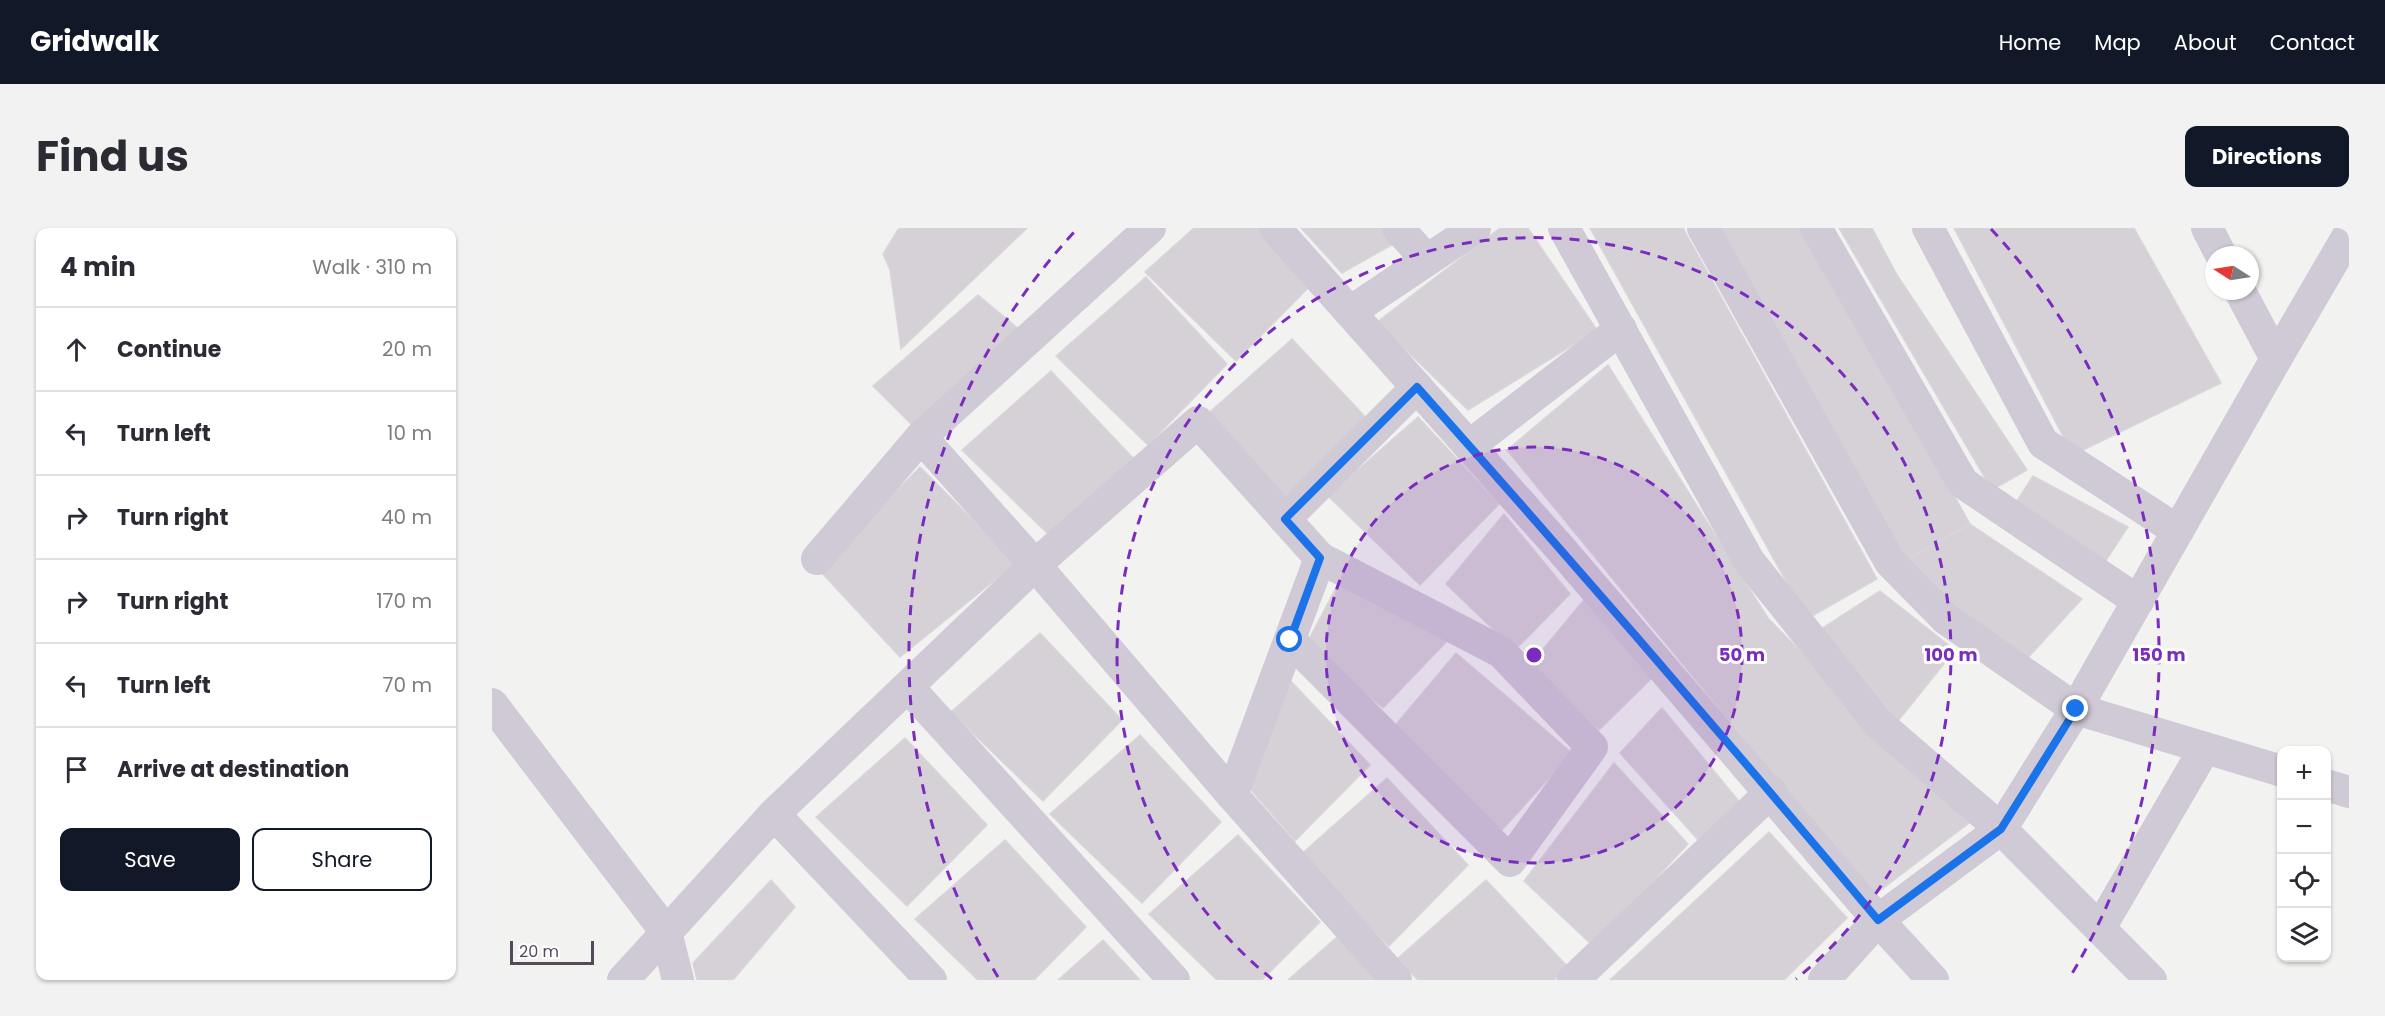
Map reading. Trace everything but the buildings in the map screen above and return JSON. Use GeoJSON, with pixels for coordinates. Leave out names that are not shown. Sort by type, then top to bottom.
{"type":"FeatureCollection","features":[{"type":"Feature","properties":{"kind":"street"},"geometry":{"type":"LineString","coordinates":[[817,559],[921,436],[1150,228]]}},
{"type":"Feature","properties":{"kind":"street"},"geometry":{"type":"LineString","coordinates":[[1275,228],[1469,446],[1771,792],[1878,920],[1933,980]]}},
{"type":"Feature","properties":{"kind":"street"},"geometry":{"type":"LineString","coordinates":[[1398,228],[1427,260]]}},
{"type":"Feature","properties":{"kind":"street"},"geometry":{"type":"LineString","coordinates":[[1350,312],[1475,228]]}},
{"type":"Feature","properties":{"kind":"street"},"geometry":{"type":"LineString","coordinates":[[1564,228],[1749,561],[1879,724],[2001,829],[2151,980]]}},
{"type":"Feature","properties":{"kind":"street"},"geometry":{"type":"LineString","coordinates":[[1702,228],[1890,562],[1946,620],[2076,709],[2277,770]]}},
{"type":"Feature","properties":{"kind":"street"},"geometry":{"type":"LineString","coordinates":[[1816,228],[1963,483],[2138,601]]}},
{"type":"Feature","properties":{"kind":"street"},"geometry":{"type":"LineString","coordinates":[[1928,228],[2043,443],[2178,531]]}},
{"type":"Feature","properties":{"kind":"street"},"geometry":{"type":"LineString","coordinates":[[2207,228],[2216,246]]}},
{"type":"Feature","properties":{"kind":"street"},"geometry":{"type":"LineString","coordinates":[[1824,980],[1878,920],[2001,829],[2076,709],[2349,234]]}},
{"type":"Feature","properties":{"kind":"street"},"geometry":{"type":"LineString","coordinates":[[2245,300],[2276,359]]}},
{"type":"Feature","properties":{"kind":"street"},"geometry":{"type":"LineString","coordinates":[[1469,446],[1621,329]]}},
{"type":"Feature","properties":{"kind":"street"},"geometry":{"type":"LineString","coordinates":[[1285,519],[1417,387]]}},
{"type":"Feature","properties":{"kind":"street"},"geometry":{"type":"LineString","coordinates":[[623,980],[774,814],[1035,565],[1198,422],[1320,558],[1501,652],[1592,747],[1510,861],[1290,640]]}},
{"type":"Feature","properties":{"kind":"street"},"geometry":{"type":"LineString","coordinates":[[921,436],[1232,795],[1396,980]]}},
{"type":"Feature","properties":{"kind":"street"},"geometry":{"type":"LineString","coordinates":[[1232,795],[1320,558]]}},
{"type":"Feature","properties":{"kind":"street"},"geometry":{"type":"LineString","coordinates":[[908,687],[1174,980]]}},
{"type":"Feature","properties":{"kind":"street"},"geometry":{"type":"LineString","coordinates":[[492,704],[666,932],[678,980]]}},
{"type":"Feature","properties":{"kind":"street"},"geometry":{"type":"LineString","coordinates":[[2100,928],[2205,748]]}},
{"type":"Feature","properties":{"kind":"street"},"geometry":{"type":"LineString","coordinates":[[2331,787],[2349,792]]}},
{"type":"Feature","properties":{"kind":"street"},"geometry":{"type":"LineString","coordinates":[[1573,980],[1771,792]]}},
{"type":"Feature","properties":{"kind":"street"},"geometry":{"type":"LineString","coordinates":[[774,814],[931,980]]}},
{"type":"Feature","properties":{"kind":"route"},"geometry":{"type":"LineString","coordinates":[[1290,640],[1320,558],[1285,519],[1417,387],[1560,548],[1771,792],[1878,920],[2001,829],[2076,709]]}}]}
